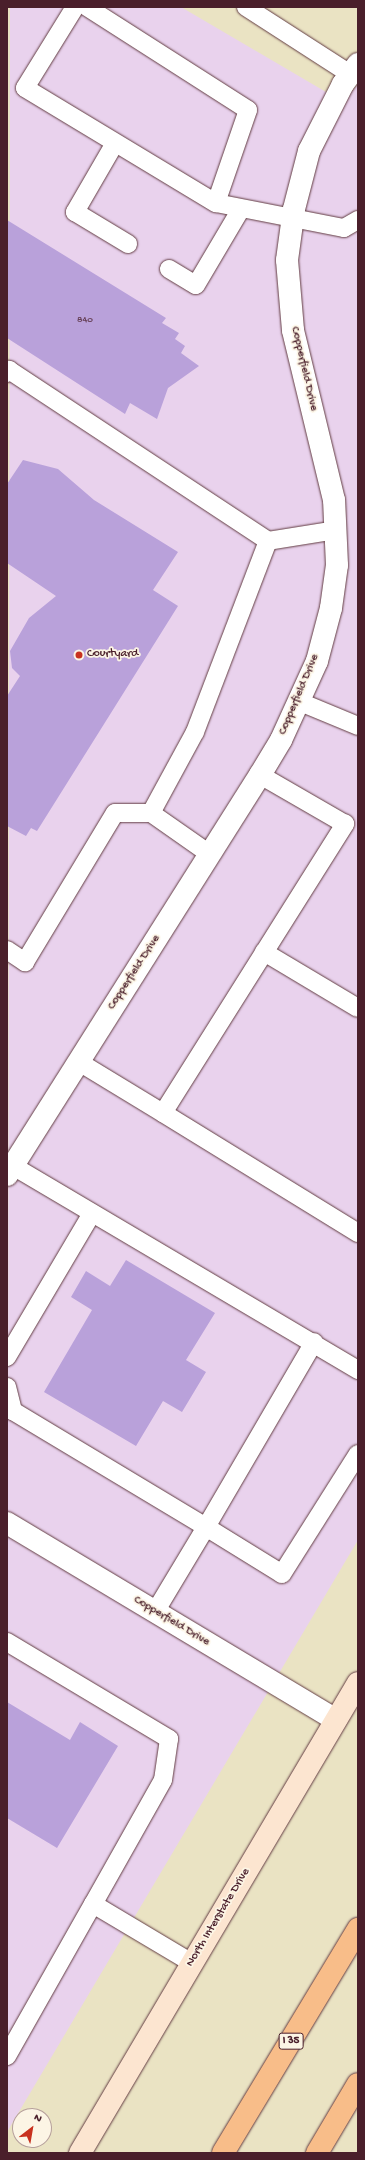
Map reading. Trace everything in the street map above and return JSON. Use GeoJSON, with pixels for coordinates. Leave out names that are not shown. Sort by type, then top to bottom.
{"type":"FeatureCollection","features":[{"type":"Feature","properties":{"kind":"highway","name":"I 35"},"geometry":{"type":"LineString","coordinates":[[224,2153],[358,1928]]}},
{"type":"Feature","properties":{"kind":"highway"},"geometry":{"type":"LineString","coordinates":[[317,2153],[358,2084]]}},
{"type":"Feature","properties":{"kind":"main road","name":"North Interstate Drive"},"geometry":{"type":"LineString","coordinates":[[80,2153],[358,1683]]}},
{"type":"Feature","properties":{"kind":"street","name":"Copperfield Drive"},"geometry":{"type":"LineString","coordinates":[[10,1170],[211,855],[260,775],[300,702],[317,661],[331,608],[337,565],[336,530],[326,460],[304,384],[293,330],[287,260],[293,221],[309,151],[354,69]]}},
{"type":"Feature","properties":{"kind":"street","name":"Copperfield Drive"},"geometry":{"type":"LineString","coordinates":[[7,1523],[336,1720]]}},
{"type":"Feature","properties":{"kind":"lane"},"geometry":{"type":"LineString","coordinates":[[76,7],[25,88],[216,203],[293,221],[344,228],[358,220]]}},
{"type":"Feature","properties":{"kind":"lane"},"geometry":{"type":"LineString","coordinates":[[87,7],[248,110],[216,203]]}},
{"type":"Feature","properties":{"kind":"lane"},"geometry":{"type":"LineString","coordinates":[[246,7],[354,69]]}},
{"type":"Feature","properties":{"kind":"lane"},"geometry":{"type":"LineString","coordinates":[[115,143],[75,212],[128,244]]}},
{"type":"Feature","properties":{"kind":"lane"},"geometry":{"type":"LineString","coordinates":[[169,269],[196,285],[241,209]]}},
{"type":"Feature","properties":{"kind":"lane"},"geometry":{"type":"LineString","coordinates":[[7,373],[9,370],[268,540],[336,530]]}},
{"type":"Feature","properties":{"kind":"lane"},"geometry":{"type":"LineString","coordinates":[[151,813],[195,732],[268,540]]}},
{"type":"Feature","properties":{"kind":"lane"},"geometry":{"type":"LineString","coordinates":[[300,702],[358,726]]}},
{"type":"Feature","properties":{"kind":"lane"},"geometry":{"type":"LineString","coordinates":[[163,1114],[345,824],[260,775]]}},
{"type":"Feature","properties":{"kind":"lane"},"geometry":{"type":"LineString","coordinates":[[7,950],[25,962],[114,813],[151,813],[211,855]]}},
{"type":"Feature","properties":{"kind":"lane"},"geometry":{"type":"LineString","coordinates":[[264,952],[358,1008]]}},
{"type":"Feature","properties":{"kind":"lane"},"geometry":{"type":"LineString","coordinates":[[79,1062],[358,1233]]}},
{"type":"Feature","properties":{"kind":"lane"},"geometry":{"type":"LineString","coordinates":[[10,1170],[92,1213],[314,1342],[358,1370]]}},
{"type":"Feature","properties":{"kind":"lane"},"geometry":{"type":"LineString","coordinates":[[7,1357],[92,1213]]}},
{"type":"Feature","properties":{"kind":"lane"},"geometry":{"type":"LineString","coordinates":[[155,1612],[314,1342]]}},
{"type":"Feature","properties":{"kind":"lane"},"geometry":{"type":"LineString","coordinates":[[7,1388],[13,1410],[282,1574],[358,1454]]}},
{"type":"Feature","properties":{"kind":"lane"},"geometry":{"type":"LineString","coordinates":[[7,1642],[170,1739],[163,1780],[7,2056]]}},
{"type":"Feature","properties":{"kind":"lane"},"geometry":{"type":"LineString","coordinates":[[93,1904],[192,1963]]}},
{"type":"Feature","properties":{"kind":"shaded area"},"geometry":{"type":"Polygon","coordinates":[[[10,7],[181,7],[343,102],[358,84],[358,1540],[21,2108],[12,2108],[12,2124],[7,2132],[10,7]]]}},
{"type":"Feature","properties":{"kind":"building"},"geometry":{"type":"Polygon","coordinates":[[[7,220],[166,318],[162,323],[179,333],[175,339],[185,346],[181,353],[199,366],[168,388],[157,419],[130,403],[125,414],[7,338],[7,220]]]}},
{"type":"Feature","properties":{"kind":"building","name":"Courtyard"},"geometry":{"type":"Polygon","coordinates":[[[23,460],[58,469],[94,500],[178,552],[153,590],[178,606],[37,831],[31,828],[26,836],[7,826],[7,696],[20,676],[12,668],[10,651],[29,618],[56,596],[7,563],[7,484],[23,460]]]}},
{"type":"Feature","properties":{"kind":"building"},"geometry":{"type":"Polygon","coordinates":[[[126,1260],[215,1313],[186,1360],[206,1372],[182,1412],[163,1401],[136,1446],[44,1392],[92,1310],[71,1297],[86,1271],[110,1286],[126,1260]]]}},
{"type":"Feature","properties":{"kind":"building"},"geometry":{"type":"Polygon","coordinates":[[[7,1702],[70,1740],[80,1722],[118,1746],[57,1848],[7,1818],[7,1702]]]}},
{"type":"Feature","properties":{"kind":"place","name":"Courtyard"},"geometry":{"type":"Point","coordinates":[79,655]}}]}
